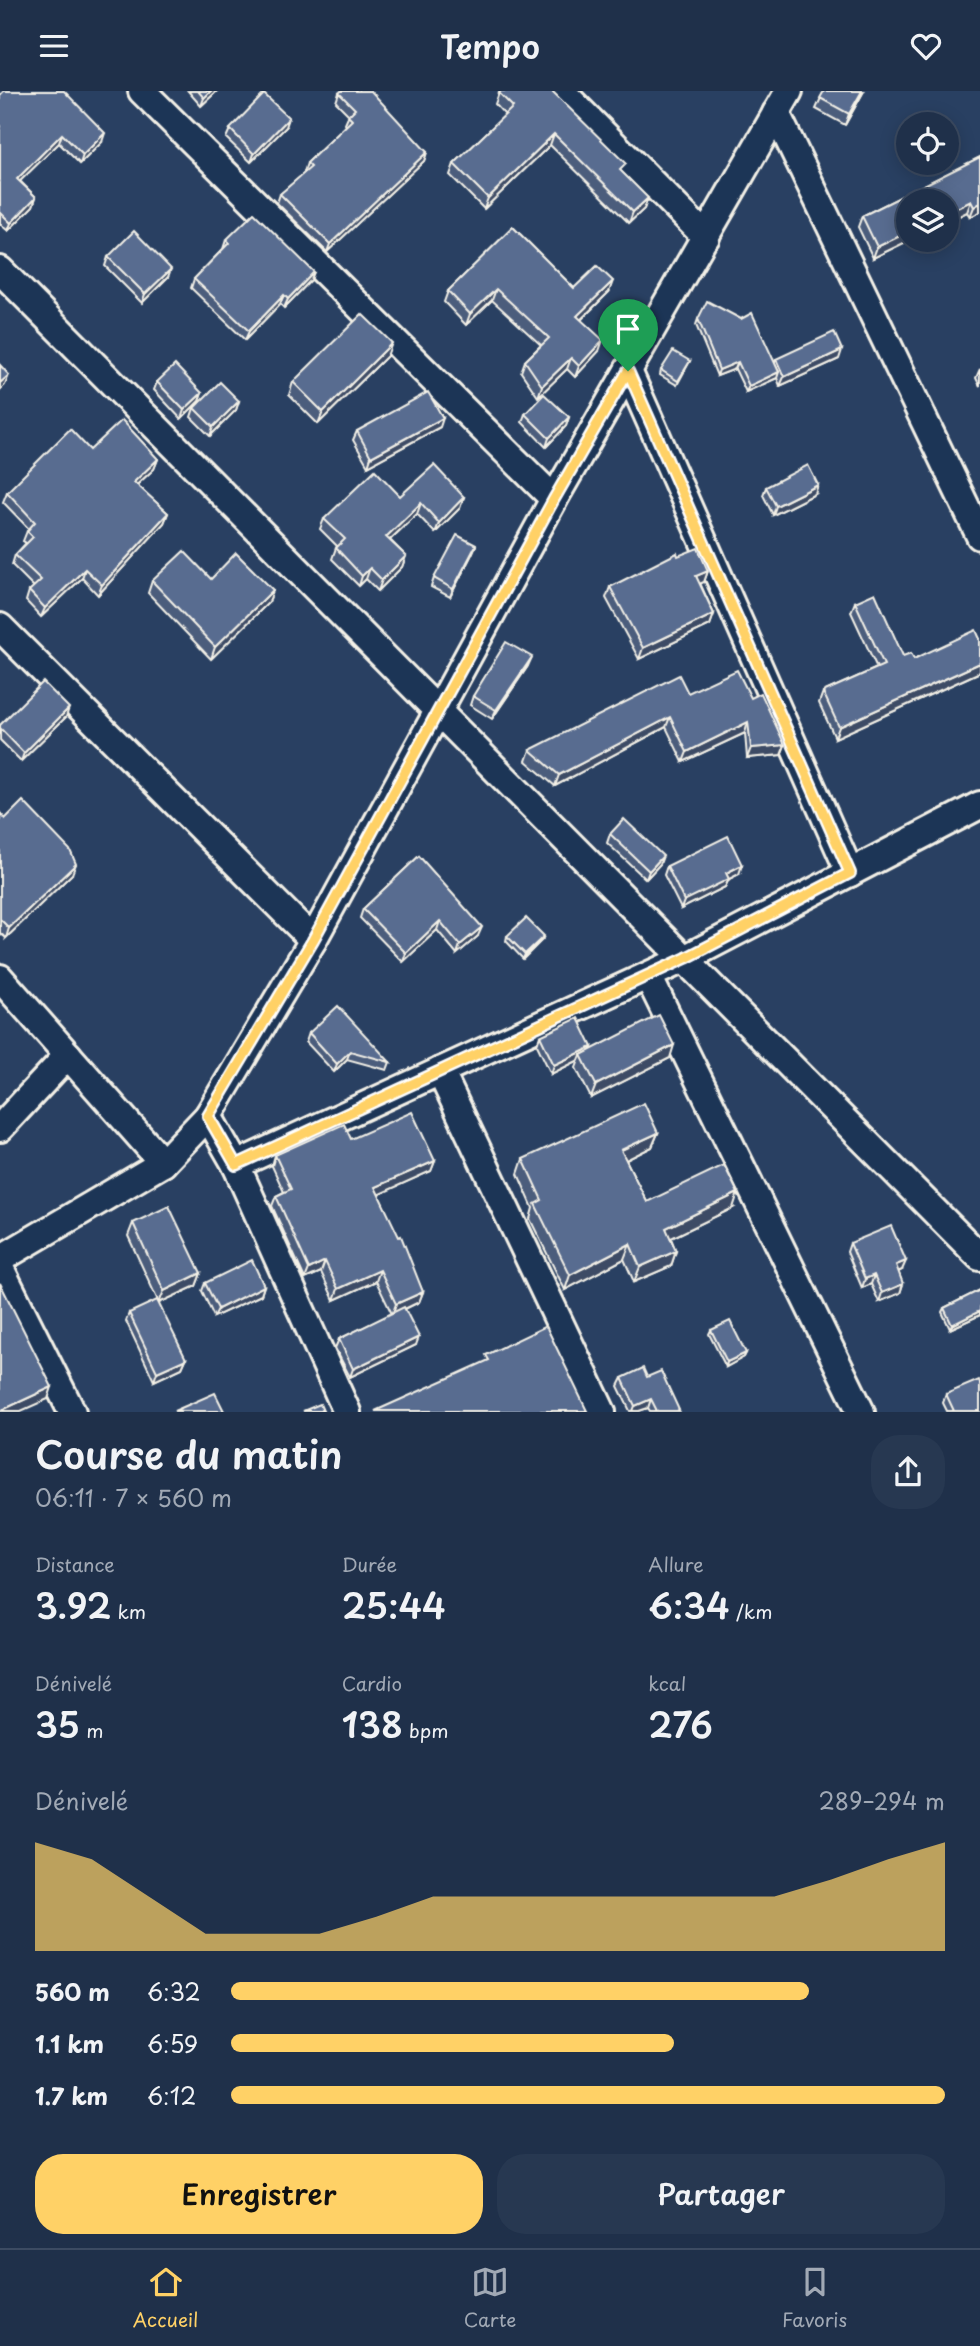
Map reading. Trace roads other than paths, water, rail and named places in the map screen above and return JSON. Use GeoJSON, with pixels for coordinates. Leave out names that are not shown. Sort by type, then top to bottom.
{"type":"FeatureCollection","features":[{"type":"Feature","properties":{"kind":"street"},"geometry":{"type":"LineString","coordinates":[[142,91],[554,499]]}},
{"type":"Feature","properties":{"kind":"street"},"geometry":{"type":"LineString","coordinates":[[561,91],[706,237]]}},
{"type":"Feature","properties":{"kind":"street"},"geometry":{"type":"LineString","coordinates":[[0,1259],[163,1163],[208,1116],[313,940],[554,499],[783,102]]}},
{"type":"Feature","properties":{"kind":"street"},"geometry":{"type":"LineString","coordinates":[[783,102],[980,536]]}},
{"type":"Feature","properties":{"kind":"street"},"geometry":{"type":"LineString","coordinates":[[0,270],[980,1257]]}},
{"type":"Feature","properties":{"kind":"street"},"geometry":{"type":"LineString","coordinates":[[628,371],[850,873]]}},
{"type":"Feature","properties":{"kind":"street"},"geometry":{"type":"LineString","coordinates":[[0,627],[313,940]]}},
{"type":"Feature","properties":{"kind":"street"},"geometry":{"type":"LineString","coordinates":[[236,1165],[686,958],[980,806]]}},
{"type":"Feature","properties":{"kind":"street"},"geometry":{"type":"LineString","coordinates":[[648,976],[860,1412]]}},
{"type":"Feature","properties":{"kind":"street"},"geometry":{"type":"LineString","coordinates":[[0,978],[163,1163]]}},
{"type":"Feature","properties":{"kind":"street"},"geometry":{"type":"LineString","coordinates":[[0,1128],[68,1055]]}},
{"type":"Feature","properties":{"kind":"street"},"geometry":{"type":"LineString","coordinates":[[440,1071],[601,1412]]}},
{"type":"Feature","properties":{"kind":"street"},"geometry":{"type":"LineString","coordinates":[[208,1116],[236,1165],[347,1412]]}},
{"type":"Feature","properties":{"kind":"street"},"geometry":{"type":"LineString","coordinates":[[0,1268],[72,1412]]}}]}
